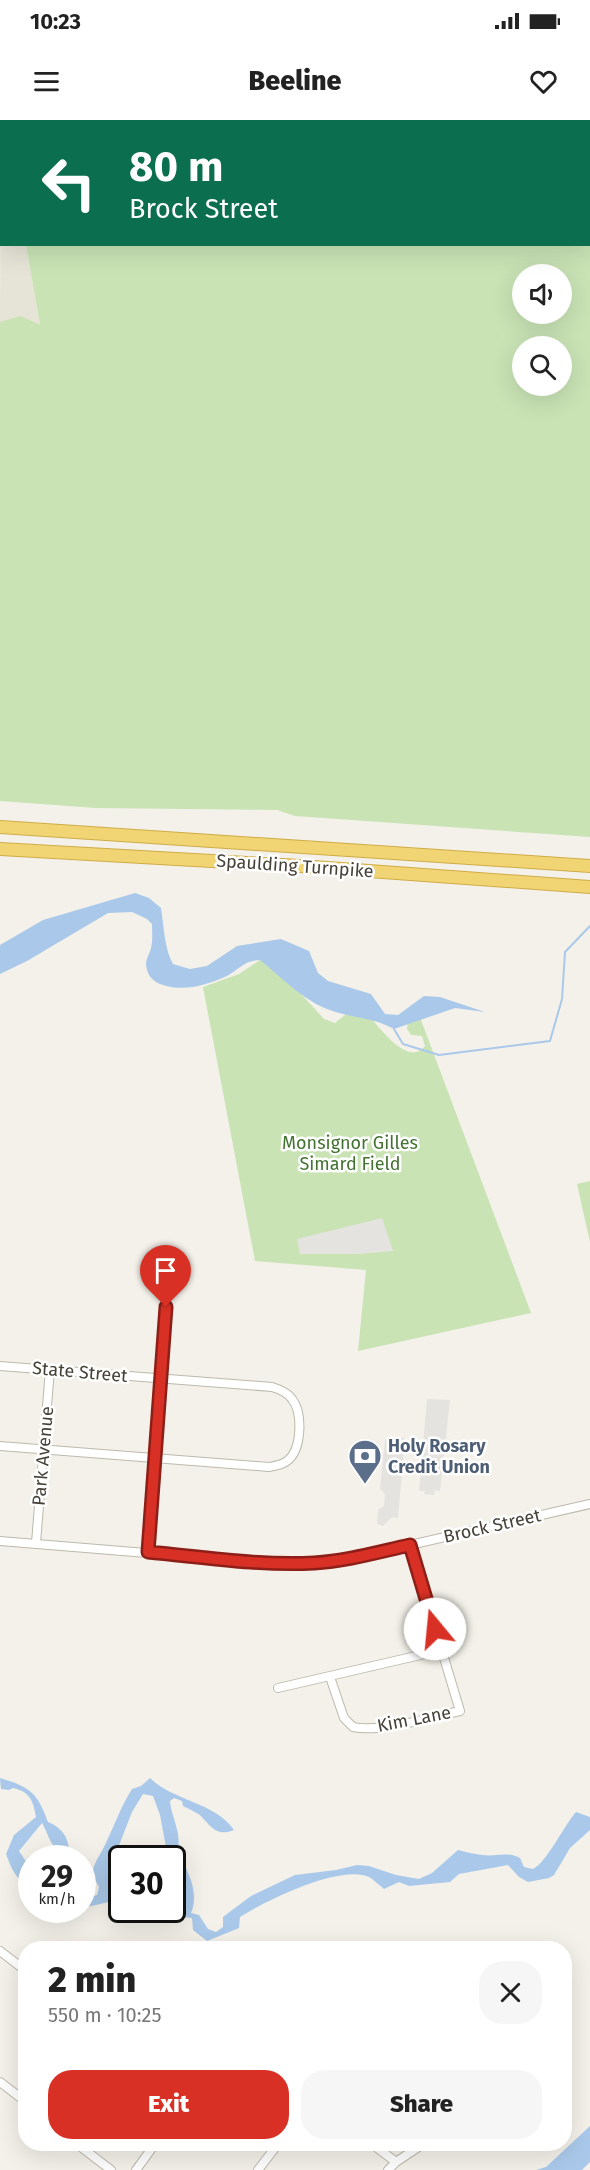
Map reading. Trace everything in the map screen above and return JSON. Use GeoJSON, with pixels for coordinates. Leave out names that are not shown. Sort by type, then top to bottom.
{"type":"FeatureCollection","features":[{"type":"Feature","properties":{"kind":"highway","name":"Spaulding Turnpike"},"geometry":{"type":"LineString","coordinates":[[0,827],[590,866]]}},
{"type":"Feature","properties":{"kind":"highway","name":"Spaulding Turnpike"},"geometry":{"type":"LineString","coordinates":[[4,850],[300,866],[590,887]]}},
{"type":"Feature","properties":{"kind":"street"},"geometry":{"type":"LineString","coordinates":[[148,1552],[167,1283]]}},
{"type":"Feature","properties":{"kind":"street","name":"State Street"},"geometry":{"type":"LineString","coordinates":[[0,1366],[272,1387],[293,1400],[297,1408],[299,1425],[294,1454],[288,1461],[281,1464],[269,1467],[154,1459]]}},
{"type":"Feature","properties":{"kind":"street","name":"Park Avenue"},"geometry":{"type":"LineString","coordinates":[[36,1544],[50,1369]]}},
{"type":"Feature","properties":{"kind":"street"},"geometry":{"type":"LineString","coordinates":[[0,1446],[154,1459]]}},
{"type":"Feature","properties":{"kind":"street","name":"Brock Street"},"geometry":{"type":"LineString","coordinates":[[0,1541],[269,1563],[313,1563],[344,1560],[590,1504]]}},
{"type":"Feature","properties":{"kind":"street"},"geometry":{"type":"LineString","coordinates":[[278,1688],[442,1650],[410,1545]]}},
{"type":"Feature","properties":{"kind":"street","name":"Kim Lane"},"geometry":{"type":"LineString","coordinates":[[330,1677],[344,1718],[353,1727],[387,1726],[460,1711],[442,1650]]}},
{"type":"Feature","properties":{"kind":"street"},"geometry":{"type":"LineString","coordinates":[[0,1951],[18,1965]]}},
{"type":"Feature","properties":{"kind":"street"},"geometry":{"type":"LineString","coordinates":[[0,2082],[18,2096]]}},
{"type":"Feature","properties":{"kind":"street"},"geometry":{"type":"LineString","coordinates":[[86,2151],[111,2170]]}},
{"type":"Feature","properties":{"kind":"street"},"geometry":{"type":"LineString","coordinates":[[136,2170],[150,2151]]}},
{"type":"Feature","properties":{"kind":"street"},"geometry":{"type":"LineString","coordinates":[[258,2170],[273,2151]]}},
{"type":"Feature","properties":{"kind":"street"},"geometry":{"type":"LineString","coordinates":[[381,2151],[396,2162]]}},
{"type":"Feature","properties":{"kind":"street"},"geometry":{"type":"LineString","coordinates":[[388,2170],[412,2151]]}},
{"type":"Feature","properties":{"kind":"shaded area"},"geometry":{"type":"Polygon","coordinates":[[[0,246],[26,246],[40,326],[0,322],[0,246]]]}},
{"type":"Feature","properties":{"kind":"shaded area"},"geometry":{"type":"Polygon","coordinates":[[[382,1218],[393,1251],[358,1254],[300,1254],[297,1239],[382,1218]]]}},
{"type":"Feature","properties":{"kind":"shaded area"},"geometry":{"type":"Polygon","coordinates":[[[427,1399],[450,1400],[440,1491],[435,1490],[434,1495],[419,1491],[427,1399]]]}},
{"type":"Feature","properties":{"kind":"shaded area"},"geometry":{"type":"Polygon","coordinates":[[[405,1438],[398,1518],[392,1517],[383,1526],[377,1524],[378,1510],[384,1506],[385,1494],[380,1489],[385,1440],[405,1438]]]}},
{"type":"Feature","properties":{"kind":"green space"},"geometry":{"type":"Polygon","coordinates":[[[26,246],[590,246],[590,837],[295,816],[277,810],[96,808],[0,801],[0,322],[21,316],[40,325],[26,246]]]}},
{"type":"Feature","properties":{"kind":"green space","name":"Monsignor Gilles Simard Field"},"geometry":{"type":"Polygon","coordinates":[[[266,956],[324,1019],[335,1023],[346,1014],[366,1013],[393,1042],[410,1052],[418,1052],[425,1046],[422,1036],[411,1035],[407,1029],[408,1022],[418,1012],[531,1313],[358,1351],[366,1270],[255,1261],[203,987],[239,974],[266,956]]]}},
{"type":"Feature","properties":{"kind":"green space"},"geometry":{"type":"Polygon","coordinates":[[[590,1181],[590,1242],[577,1184],[590,1181]]]}},
{"type":"Feature","properties":{"kind":"water"},"geometry":{"type":"Polygon","coordinates":[[[135,893],[149,898],[161,908],[166,944],[173,964],[190,969],[207,966],[237,946],[281,939],[309,951],[318,973],[328,981],[371,994],[385,1014],[398,1015],[424,996],[440,997],[485,1012],[455,1008],[394,1029],[378,1022],[335,1012],[318,1005],[260,960],[246,963],[227,976],[203,985],[179,988],[163,985],[151,978],[146,967],[152,945],[152,924],[132,912],[108,913],[27,961],[0,974],[0,945],[43,920],[135,893]]]}},
{"type":"Feature","properties":{"kind":"water"},"geometry":{"type":"Polygon","coordinates":[[[0,1778],[19,1784],[31,1792],[40,1804],[48,1822],[62,1831],[68,1844],[53,1845],[42,1823],[24,1845],[18,1845],[18,1877],[6,1854],[14,1835],[36,1817],[34,1806],[27,1794],[13,1788],[1,1789],[0,1778]]]}},
{"type":"Feature","properties":{"kind":"water"},"geometry":{"type":"Polygon","coordinates":[[[150,1778],[170,1792],[216,1813],[234,1830],[219,1832],[199,1815],[183,1806],[182,1801],[174,1798],[170,1801],[179,1845],[166,1845],[160,1815],[153,1796],[143,1794],[132,1812],[119,1845],[108,1845],[108,1902],[96,1905],[99,1887],[96,1881],[96,1861],[132,1789],[141,1786],[150,1778]]]}},
{"type":"Feature","properties":{"kind":"water"},"geometry":{"type":"Polygon","coordinates":[[[576,1812],[590,1817],[590,1830],[570,1848],[554,1875],[549,1878],[528,1882],[519,1877],[508,1865],[459,1874],[450,1882],[409,1886],[399,1882],[384,1889],[369,1877],[356,1874],[322,1880],[284,1894],[240,1917],[239,1928],[207,1941],[193,1930],[192,1918],[186,1917],[186,1868],[194,1897],[191,1913],[199,1915],[208,1929],[216,1932],[223,1927],[223,1917],[251,1896],[295,1875],[357,1865],[419,1879],[432,1873],[458,1850],[482,1855],[515,1856],[520,1858],[524,1867],[533,1869],[544,1859],[576,1812]]]}},
{"type":"Feature","properties":{"kind":"water"},"geometry":{"type":"Polygon","coordinates":[[[590,2126],[590,2162],[582,2170],[536,2170],[546,2167],[563,2151],[572,2151],[572,2143],[590,2126]]]}},
{"type":"Feature","properties":{"kind":"waterway"},"geometry":{"type":"LineString","coordinates":[[394,1029],[403,1044],[439,1055],[550,1041],[562,999],[565,952],[590,926]]}},
{"type":"Feature","properties":{"kind":"place","name":"Holy Rosary Credit Union"},"geometry":{"type":"Point","coordinates":[365,1485]}},
{"type":"Feature","properties":{"kind":"route"},"geometry":{"type":"LineString","coordinates":[[166,1307],[148,1552],[269,1563],[313,1563],[344,1560],[410,1545],[435,1629]]}}]}
